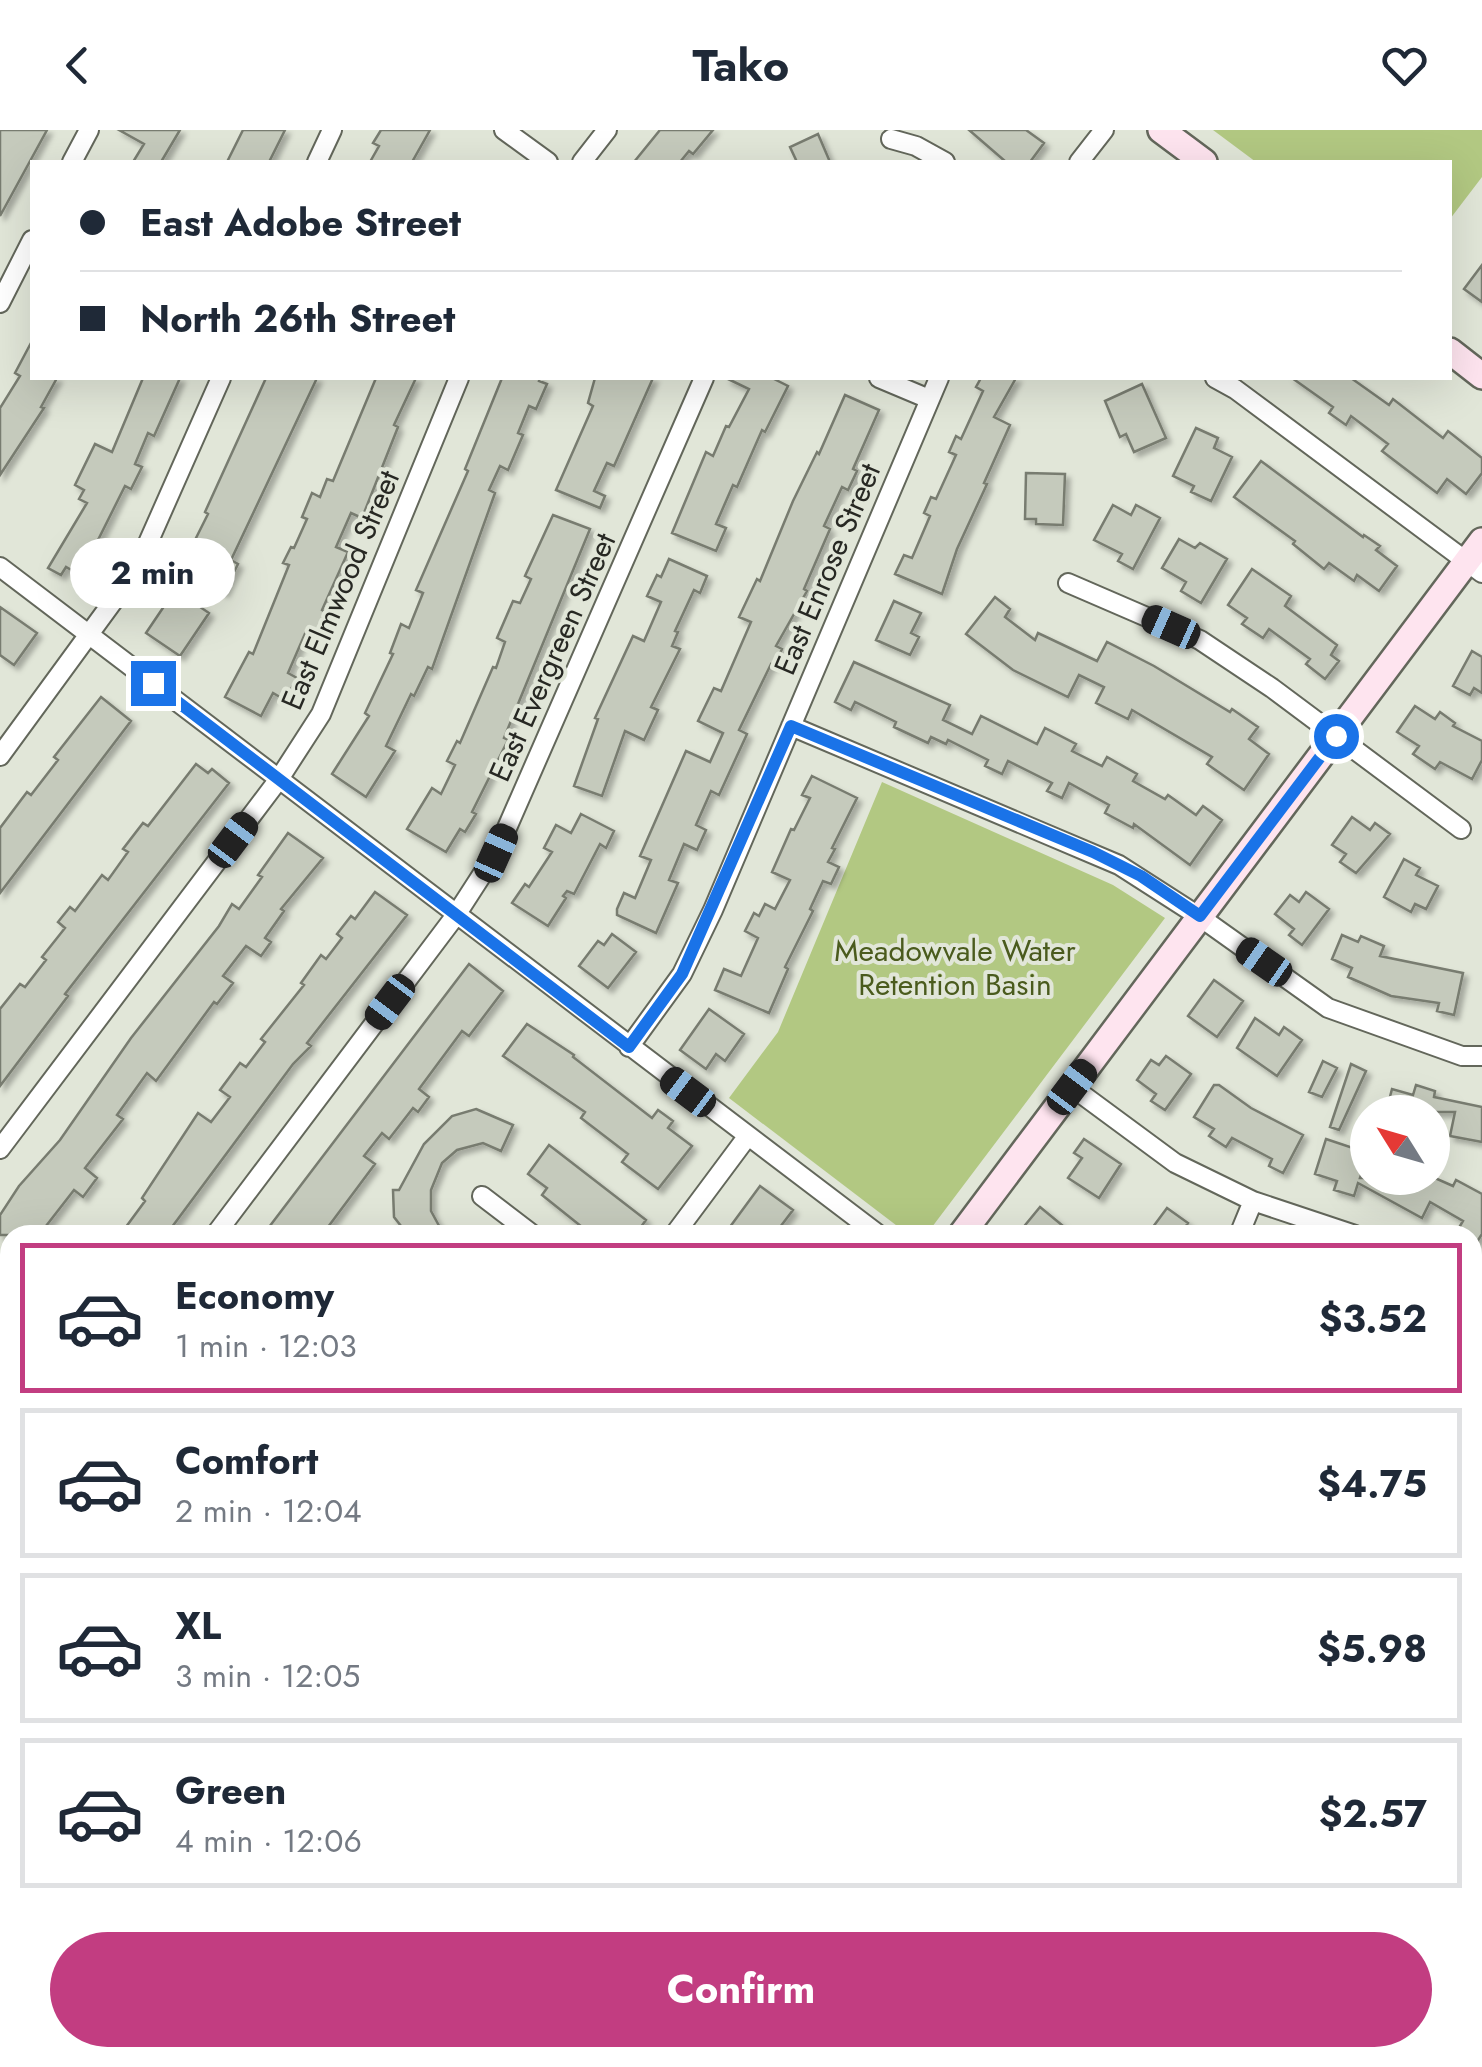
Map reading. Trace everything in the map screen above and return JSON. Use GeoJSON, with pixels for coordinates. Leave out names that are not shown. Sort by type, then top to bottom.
{"type":"FeatureCollection","features":[{"type":"Feature","properties":{"kind":"street"},"geometry":{"type":"LineString","coordinates":[[73,160],[89,130]]}},
{"type":"Feature","properties":{"kind":"street"},"geometry":{"type":"LineString","coordinates":[[318,160],[332,130]]}},
{"type":"Feature","properties":{"kind":"street"},"geometry":{"type":"LineString","coordinates":[[504,130],[545,160]]}},
{"type":"Feature","properties":{"kind":"street"},"geometry":{"type":"LineString","coordinates":[[584,160],[608,130]]}},
{"type":"Feature","properties":{"kind":"street"},"geometry":{"type":"LineString","coordinates":[[1081,160],[1104,130]]}},
{"type":"Feature","properties":{"kind":"street"},"geometry":{"type":"LineString","coordinates":[[1161,130],[1201,160]]}},
{"type":"Feature","properties":{"kind":"street"},"geometry":{"type":"LineString","coordinates":[[891,140],[916,146],[941,160]]}},
{"type":"Feature","properties":{"kind":"street"},"geometry":{"type":"LineString","coordinates":[[0,303],[30,244]]}},
{"type":"Feature","properties":{"kind":"street"},"geometry":{"type":"LineString","coordinates":[[1452,353],[1482,376]]}},
{"type":"Feature","properties":{"kind":"street"},"geometry":{"type":"LineString","coordinates":[[0,756],[136,570],[221,380]]}},
{"type":"Feature","properties":{"kind":"street","name":"East Elmwood Street"},"geometry":{"type":"LineString","coordinates":[[0,1149],[279,778],[320,714],[459,380]]}},
{"type":"Feature","properties":{"kind":"street","name":"East Evergreen Street"},"geometry":{"type":"LineString","coordinates":[[223,1225],[456,915],[496,853],[703,380]]}},
{"type":"Feature","properties":{"kind":"street"},"geometry":{"type":"LineString","coordinates":[[884,380],[929,398]]}},
{"type":"Feature","properties":{"kind":"street","name":"East Enrose Street"},"geometry":{"type":"LineString","coordinates":[[629,1047],[682,974],[937,380]]}},
{"type":"Feature","properties":{"kind":"street"},"geometry":{"type":"LineString","coordinates":[[968,1225],[1336,736],[1477,558],[1219,380]]}},
{"type":"Feature","properties":{"kind":"street"},"geometry":{"type":"LineString","coordinates":[[0,567],[866,1225]]}},
{"type":"Feature","properties":{"kind":"street"},"geometry":{"type":"LineString","coordinates":[[1068,583],[1200,640],[1272,688],[1461,829]]}},
{"type":"Feature","properties":{"kind":"street"},"geometry":{"type":"LineString","coordinates":[[791,726],[1093,852],[1141,876],[1328,1008],[1462,1056],[1482,1056]]}},
{"type":"Feature","properties":{"kind":"street"},"geometry":{"type":"LineString","coordinates":[[1072,1087],[1176,1163],[1253,1201],[1325,1225]]}},
{"type":"Feature","properties":{"kind":"street"},"geometry":{"type":"LineString","coordinates":[[681,1225],[747,1137]]}},
{"type":"Feature","properties":{"kind":"street"},"geometry":{"type":"LineString","coordinates":[[482,1196],[521,1225]]}},
{"type":"Feature","properties":{"kind":"street"},"geometry":{"type":"LineString","coordinates":[[1243,1225],[1253,1201]]}},
{"type":"Feature","properties":{"kind":"green space"},"geometry":{"type":"Polygon","coordinates":[[[1213,130],[1482,130],[1482,177],[1452,216],[1452,160],[1253,160],[1213,130]]]}},
{"type":"Feature","properties":{"kind":"green space","name":"Meadowvale Water Retention Basin"},"geometry":{"type":"Polygon","coordinates":[[[882,782],[1113,885],[1165,918],[934,1225],[896,1225],[729,1098],[778,1032],[882,782]]]}},
{"type":"Feature","properties":{"kind":"building"},"geometry":{"type":"Polygon","coordinates":[[[0,130],[47,130],[30,160],[0,216],[0,130]]]}},
{"type":"Feature","properties":{"kind":"building"},"geometry":{"type":"Polygon","coordinates":[[[119,130],[180,130],[162,160],[134,160],[144,144],[119,130]]]}},
{"type":"Feature","properties":{"kind":"building"},"geometry":{"type":"Polygon","coordinates":[[[243,130],[285,130],[270,160],[228,160],[243,130]]]}},
{"type":"Feature","properties":{"kind":"building"},"geometry":{"type":"Polygon","coordinates":[[[381,130],[430,130],[413,160],[371,160],[379,146],[373,143],[381,130]]]}},
{"type":"Feature","properties":{"kind":"building"},"geometry":{"type":"Polygon","coordinates":[[[660,130],[713,130],[693,154],[689,151],[682,160],[636,160],[660,130]]]}},
{"type":"Feature","properties":{"kind":"building"},"geometry":{"type":"Polygon","coordinates":[[[969,130],[1026,130],[1044,143],[1031,160],[1004,160],[969,130]]]}},
{"type":"Feature","properties":{"kind":"building"},"geometry":{"type":"Polygon","coordinates":[[[818,134],[829,160],[796,160],[790,147],[818,134]]]}},
{"type":"Feature","properties":{"kind":"building"},"geometry":{"type":"Polygon","coordinates":[[[1482,265],[1482,302],[1464,289],[1482,265]]]}},
{"type":"Feature","properties":{"kind":"building"},"geometry":{"type":"Polygon","coordinates":[[[30,345],[30,380],[56,380],[41,407],[44,408],[0,475],[0,408],[20,376],[15,373],[30,345]]]}},
{"type":"Feature","properties":{"kind":"building"},"geometry":{"type":"Polygon","coordinates":[[[142,380],[179,380],[154,436],[148,433],[135,464],[142,467],[131,489],[125,486],[89,558],[84,555],[75,572],[66,567],[61,575],[48,568],[87,503],[79,499],[84,490],[75,485],[95,444],[112,452],[142,380]]]}},
{"type":"Feature","properties":{"kind":"building"},"geometry":{"type":"Polygon","coordinates":[[[265,380],[316,380],[231,560],[238,564],[224,592],[180,570],[208,514],[205,512],[265,380]]]}},
{"type":"Feature","properties":{"kind":"building"},"geometry":{"type":"Polygon","coordinates":[[[375,380],[415,380],[394,425],[398,427],[362,518],[351,513],[336,547],[348,552],[322,610],[325,612],[317,633],[307,629],[288,673],[297,678],[285,700],[273,693],[261,716],[225,697],[249,652],[253,654],[289,565],[283,563],[307,519],[302,517],[312,493],[320,497],[327,479],[333,481],[375,380]]]}},
{"type":"Feature","properties":{"kind":"building"},"geometry":{"type":"Polygon","coordinates":[[[501,380],[539,380],[547,384],[536,409],[529,406],[518,433],[523,435],[508,470],[500,466],[489,490],[495,493],[432,669],[428,667],[414,696],[411,694],[386,746],[395,751],[366,797],[332,774],[369,716],[365,713],[393,654],[390,653],[401,624],[409,628],[423,593],[416,590],[468,471],[465,469],[501,380]]]}},
{"type":"Feature","properties":{"kind":"building"},"geometry":{"type":"Polygon","coordinates":[[[594,380],[652,380],[614,466],[607,463],[594,491],[605,496],[600,508],[556,490],[593,406],[588,403],[594,380]]]}},
{"type":"Feature","properties":{"kind":"building"},"geometry":{"type":"Polygon","coordinates":[[[730,380],[776,380],[788,386],[765,432],[762,430],[737,487],[733,485],[716,524],[726,528],[716,551],[672,533],[706,452],[713,456],[749,389],[730,380]]]}},
{"type":"Feature","properties":{"kind":"building"},"geometry":{"type":"Polygon","coordinates":[[[980,380],[1015,380],[994,417],[1010,425],[942,594],[895,574],[904,555],[912,558],[930,516],[924,513],[931,497],[936,499],[956,455],[949,452],[956,436],[961,439],[983,391],[976,387],[980,380]]]}},
{"type":"Feature","properties":{"kind":"building"},"geometry":{"type":"Polygon","coordinates":[[[1295,380],[1354,380],[1389,405],[1393,399],[1443,438],[1448,431],[1482,458],[1482,473],[1466,494],[1447,479],[1437,493],[1382,451],[1388,444],[1351,416],[1346,425],[1329,413],[1333,407],[1295,380]]]}},
{"type":"Feature","properties":{"kind":"building"},"geometry":{"type":"Polygon","coordinates":[[[1142,384],[1166,438],[1134,452],[1126,434],[1120,437],[1105,401],[1142,384]]]}},
{"type":"Feature","properties":{"kind":"building"},"geometry":{"type":"Polygon","coordinates":[[[845,395],[879,410],[848,490],[842,487],[824,526],[830,529],[804,589],[807,591],[776,646],[782,649],[739,730],[747,734],[719,795],[711,791],[696,825],[706,830],[697,850],[684,844],[669,880],[678,883],[656,933],[617,915],[617,909],[624,893],[635,898],[651,860],[640,856],[686,751],[710,762],[723,733],[698,721],[714,688],[721,691],[751,622],[739,617],[757,579],[760,581],[793,501],[845,395]]]}},
{"type":"Feature","properties":{"kind":"building"},"geometry":{"type":"Polygon","coordinates":[[[1196,428],[1218,438],[1214,448],[1232,457],[1211,501],[1191,492],[1194,486],[1173,476],[1196,428]]]}},
{"type":"Feature","properties":{"kind":"building"},"geometry":{"type":"Polygon","coordinates":[[[1261,461],[1380,546],[1376,550],[1397,566],[1379,591],[1357,575],[1354,581],[1329,563],[1324,569],[1293,544],[1295,541],[1234,497],[1261,461]]]}},
{"type":"Feature","properties":{"kind":"building"},"geometry":{"type":"Polygon","coordinates":[[[1026,473],[1065,474],[1063,525],[1036,524],[1036,519],[1025,519],[1026,473]]]}},
{"type":"Feature","properties":{"kind":"building"},"geometry":{"type":"Polygon","coordinates":[[[1113,505],[1131,515],[1136,505],[1160,518],[1133,569],[1118,561],[1122,554],[1094,540],[1113,505]]]}},
{"type":"Feature","properties":{"kind":"building"},"geometry":{"type":"Polygon","coordinates":[[[553,515],[590,529],[504,738],[508,740],[472,812],[476,814],[465,832],[460,829],[446,852],[407,829],[432,788],[441,794],[455,765],[447,761],[457,741],[460,743],[493,667],[496,668],[505,642],[497,638],[513,601],[520,603],[531,579],[525,576],[553,515]]]}},
{"type":"Feature","properties":{"kind":"building"},"geometry":{"type":"Polygon","coordinates":[[[1179,539],[1195,548],[1200,543],[1227,559],[1201,603],[1181,591],[1186,582],[1162,568],[1179,539]]]}},
{"type":"Feature","properties":{"kind":"building"},"geometry":{"type":"Polygon","coordinates":[[[669,559],[707,576],[700,593],[694,590],[675,631],[678,632],[672,646],[680,649],[651,707],[658,710],[644,740],[625,731],[602,796],[574,786],[598,719],[595,718],[633,636],[644,641],[661,602],[647,596],[669,559]]]}},
{"type":"Feature","properties":{"kind":"building"},"geometry":{"type":"Polygon","coordinates":[[[1252,569],[1291,596],[1285,606],[1337,645],[1331,655],[1339,661],[1325,679],[1306,664],[1310,659],[1269,629],[1263,638],[1242,624],[1247,618],[1228,605],[1252,569]]]}},
{"type":"Feature","properties":{"kind":"building"},"geometry":{"type":"Polygon","coordinates":[[[175,590],[209,613],[180,656],[146,633],[175,590]]]}},
{"type":"Feature","properties":{"kind":"building"},"geometry":{"type":"Polygon","coordinates":[[[995,597],[1010,609],[1005,617],[1035,640],[1038,633],[1097,661],[1107,642],[1230,712],[1232,709],[1258,727],[1249,739],[1269,754],[1244,790],[1207,764],[1212,757],[1132,710],[1128,719],[1096,703],[1104,687],[1079,675],[1068,697],[1013,670],[966,634],[995,597]]]}},
{"type":"Feature","properties":{"kind":"building"},"geometry":{"type":"Polygon","coordinates":[[[894,601],[921,613],[911,633],[919,637],[910,655],[876,640],[894,601]]]}},
{"type":"Feature","properties":{"kind":"building"},"geometry":{"type":"Polygon","coordinates":[[[0,607],[37,633],[14,665],[0,655],[0,607]]]}},
{"type":"Feature","properties":{"kind":"building"},"geometry":{"type":"Polygon","coordinates":[[[1472,651],[1482,657],[1482,693],[1474,688],[1470,695],[1453,686],[1472,651]]]}},
{"type":"Feature","properties":{"kind":"building"},"geometry":{"type":"Polygon","coordinates":[[[854,662],[950,705],[943,720],[972,734],[981,716],[1037,744],[1045,728],[1076,744],[1072,751],[1102,766],[1107,757],[1137,774],[1133,781],[1165,799],[1168,795],[1196,815],[1203,806],[1222,820],[1190,865],[1134,824],[1133,828],[1105,813],[1109,805],[1069,783],[1062,798],[1047,791],[1052,783],[1008,761],[1002,774],[985,766],[988,760],[948,740],[946,744],[931,737],[928,743],[855,702],[851,710],[835,702],[854,662]]]}},
{"type":"Feature","properties":{"kind":"building"},"geometry":{"type":"Polygon","coordinates":[[[101,697],[131,721],[0,893],[0,828],[58,760],[54,757],[101,697]]]}},
{"type":"Feature","properties":{"kind":"building"},"geometry":{"type":"Polygon","coordinates":[[[1415,706],[1435,719],[1440,712],[1455,723],[1453,726],[1482,741],[1482,760],[1472,779],[1440,762],[1435,769],[1413,754],[1419,746],[1397,732],[1415,706]]]}},
{"type":"Feature","properties":{"kind":"building"},"geometry":{"type":"Polygon","coordinates":[[[196,764],[208,773],[212,769],[229,783],[65,994],[68,996],[0,1086],[0,1009],[20,984],[25,987],[46,960],[42,957],[65,928],[58,922],[70,907],[75,911],[102,875],[108,880],[128,852],[123,849],[143,823],[148,826],[196,764]]]}},
{"type":"Feature","properties":{"kind":"building"},"geometry":{"type":"Polygon","coordinates":[[[812,776],[857,798],[828,862],[839,867],[831,884],[823,881],[769,1013],[715,990],[724,969],[741,976],[758,938],[745,931],[754,913],[759,916],[765,904],[775,909],[790,880],[772,872],[810,798],[802,795],[812,776]]]}},
{"type":"Feature","properties":{"kind":"building"},"geometry":{"type":"Polygon","coordinates":[[[581,814],[614,831],[606,848],[600,844],[574,894],[567,891],[563,896],[566,898],[548,926],[512,903],[525,884],[529,887],[552,852],[544,848],[556,825],[571,833],[581,814]]]}},
{"type":"Feature","properties":{"kind":"building"},"geometry":{"type":"Polygon","coordinates":[[[1352,817],[1370,830],[1375,823],[1390,834],[1356,873],[1340,862],[1346,854],[1332,845],[1352,817]]]}},
{"type":"Feature","properties":{"kind":"building"},"geometry":{"type":"Polygon","coordinates":[[[288,833],[323,858],[281,909],[284,911],[265,938],[271,942],[261,956],[246,946],[223,976],[233,983],[217,1004],[214,1002],[156,1081],[147,1073],[117,1115],[123,1119],[85,1168],[97,1178],[83,1197],[74,1190],[47,1225],[0,1225],[0,1215],[19,1186],[60,1140],[232,904],[239,909],[262,877],[258,875],[288,833]]]}},
{"type":"Feature","properties":{"kind":"building"},"geometry":{"type":"Polygon","coordinates":[[[1404,859],[1420,868],[1416,875],[1438,886],[1426,909],[1415,904],[1411,912],[1384,897],[1404,859]]]}},
{"type":"Feature","properties":{"kind":"building"},"geometry":{"type":"Polygon","coordinates":[[[375,892],[407,915],[173,1225],[127,1225],[198,1113],[211,1122],[230,1097],[220,1090],[240,1063],[246,1067],[265,1042],[261,1039],[304,985],[301,983],[321,955],[326,959],[342,938],[337,934],[351,916],[355,919],[375,892]]]}},
{"type":"Feature","properties":{"kind":"building"},"geometry":{"type":"Polygon","coordinates":[[[1306,892],[1329,909],[1302,945],[1289,935],[1294,929],[1275,914],[1290,895],[1299,902],[1306,892]]]}},
{"type":"Feature","properties":{"kind":"building"},"geometry":{"type":"Polygon","coordinates":[[[612,934],[636,952],[608,988],[579,966],[598,941],[604,945],[612,934]]]}},
{"type":"Feature","properties":{"kind":"building"},"geometry":{"type":"Polygon","coordinates":[[[1342,935],[1358,942],[1361,936],[1384,946],[1380,956],[1463,973],[1454,1015],[1437,1011],[1439,1003],[1391,996],[1348,977],[1352,968],[1332,959],[1342,935]]]}},
{"type":"Feature","properties":{"kind":"building"},"geometry":{"type":"Polygon","coordinates":[[[469,964],[503,991],[469,1036],[462,1031],[419,1089],[429,1097],[418,1112],[413,1108],[389,1139],[382,1133],[364,1156],[375,1164],[329,1225],[271,1225],[469,964]]]}},
{"type":"Feature","properties":{"kind":"building"},"geometry":{"type":"Polygon","coordinates":[[[1214,980],[1243,1001],[1217,1037],[1188,1016],[1214,980]]]}},
{"type":"Feature","properties":{"kind":"building"},"geometry":{"type":"Polygon","coordinates":[[[709,1009],[744,1034],[725,1061],[716,1054],[706,1069],[680,1050],[709,1009]]]}},
{"type":"Feature","properties":{"kind":"building"},"geometry":{"type":"Polygon","coordinates":[[[1255,1018],[1279,1035],[1284,1027],[1302,1040],[1277,1076],[1237,1048],[1255,1018]]]}},
{"type":"Feature","properties":{"kind":"building"},"geometry":{"type":"Polygon","coordinates":[[[527,1024],[574,1055],[652,1118],[658,1110],[673,1121],[668,1128],[692,1146],[658,1189],[622,1162],[628,1154],[581,1118],[585,1112],[503,1056],[527,1024]]]}},
{"type":"Feature","properties":{"kind":"building"},"geometry":{"type":"Polygon","coordinates":[[[1166,1056],[1191,1074],[1165,1110],[1151,1101],[1156,1094],[1137,1080],[1151,1060],[1159,1065],[1166,1056]]]}},
{"type":"Feature","properties":{"kind":"building"},"geometry":{"type":"Polygon","coordinates":[[[1323,1061],[1337,1068],[1322,1097],[1309,1092],[1323,1061]]]}},
{"type":"Feature","properties":{"kind":"building"},"geometry":{"type":"Polygon","coordinates":[[[1351,1064],[1366,1071],[1355,1095],[1350,1095],[1350,1106],[1339,1130],[1330,1127],[1351,1064]]]}},
{"type":"Feature","properties":{"kind":"building"},"geometry":{"type":"Polygon","coordinates":[[[1214,1085],[1303,1135],[1283,1173],[1269,1166],[1272,1159],[1232,1138],[1226,1147],[1209,1136],[1214,1129],[1194,1117],[1214,1085]]]}},
{"type":"Feature","properties":{"kind":"building"},"geometry":{"type":"Polygon","coordinates":[[[1416,1085],[1435,1091],[1434,1095],[1413,1095],[1416,1085]]]}},
{"type":"Feature","properties":{"kind":"building"},"geometry":{"type":"Polygon","coordinates":[[[1392,1089],[1413,1095],[1390,1095],[1392,1089]]]}},
{"type":"Feature","properties":{"kind":"building"},"geometry":{"type":"Polygon","coordinates":[[[1450,1100],[1482,1107],[1482,1142],[1450,1136],[1455,1112],[1450,1112],[1450,1100]]]}},
{"type":"Feature","properties":{"kind":"building"},"geometry":{"type":"Polygon","coordinates":[[[476,1109],[513,1125],[501,1151],[483,1143],[457,1150],[442,1163],[431,1190],[431,1211],[439,1225],[400,1225],[394,1217],[393,1190],[399,1190],[424,1144],[452,1116],[476,1109]]]}},
{"type":"Feature","properties":{"kind":"building"},"geometry":{"type":"Polygon","coordinates":[[[1084,1139],[1121,1164],[1099,1198],[1068,1178],[1082,1158],[1074,1153],[1084,1139]]]}},
{"type":"Feature","properties":{"kind":"building"},"geometry":{"type":"Polygon","coordinates":[[[1326,1139],[1350,1147],[1350,1195],[1334,1190],[1337,1181],[1315,1174],[1326,1139]]]}},
{"type":"Feature","properties":{"kind":"building"},"geometry":{"type":"Polygon","coordinates":[[[549,1145],[646,1220],[642,1225],[580,1225],[542,1195],[547,1188],[528,1174],[549,1145]]]}},
{"type":"Feature","properties":{"kind":"building"},"geometry":{"type":"Polygon","coordinates":[[[1456,1180],[1482,1194],[1482,1225],[1461,1225],[1463,1221],[1430,1202],[1422,1218],[1380,1195],[1450,1195],[1450,1185],[1456,1180]]]}},
{"type":"Feature","properties":{"kind":"building"},"geometry":{"type":"Polygon","coordinates":[[[760,1186],[793,1210],[782,1225],[731,1225],[760,1186]]]}},
{"type":"Feature","properties":{"kind":"building"},"geometry":{"type":"Polygon","coordinates":[[[1040,1207],[1062,1225],[1025,1225],[1040,1207]]]}},
{"type":"Feature","properties":{"kind":"building"},"geometry":{"type":"Polygon","coordinates":[[[1167,1208],[1188,1223],[1187,1225],[1154,1225],[1167,1208]]]}},
{"type":"Feature","properties":{"kind":"route"},"geometry":{"type":"LineString","coordinates":[[153,683],[629,1047],[682,974],[791,726],[1093,852],[1141,876],[1200,916],[1336,736]]}}]}
